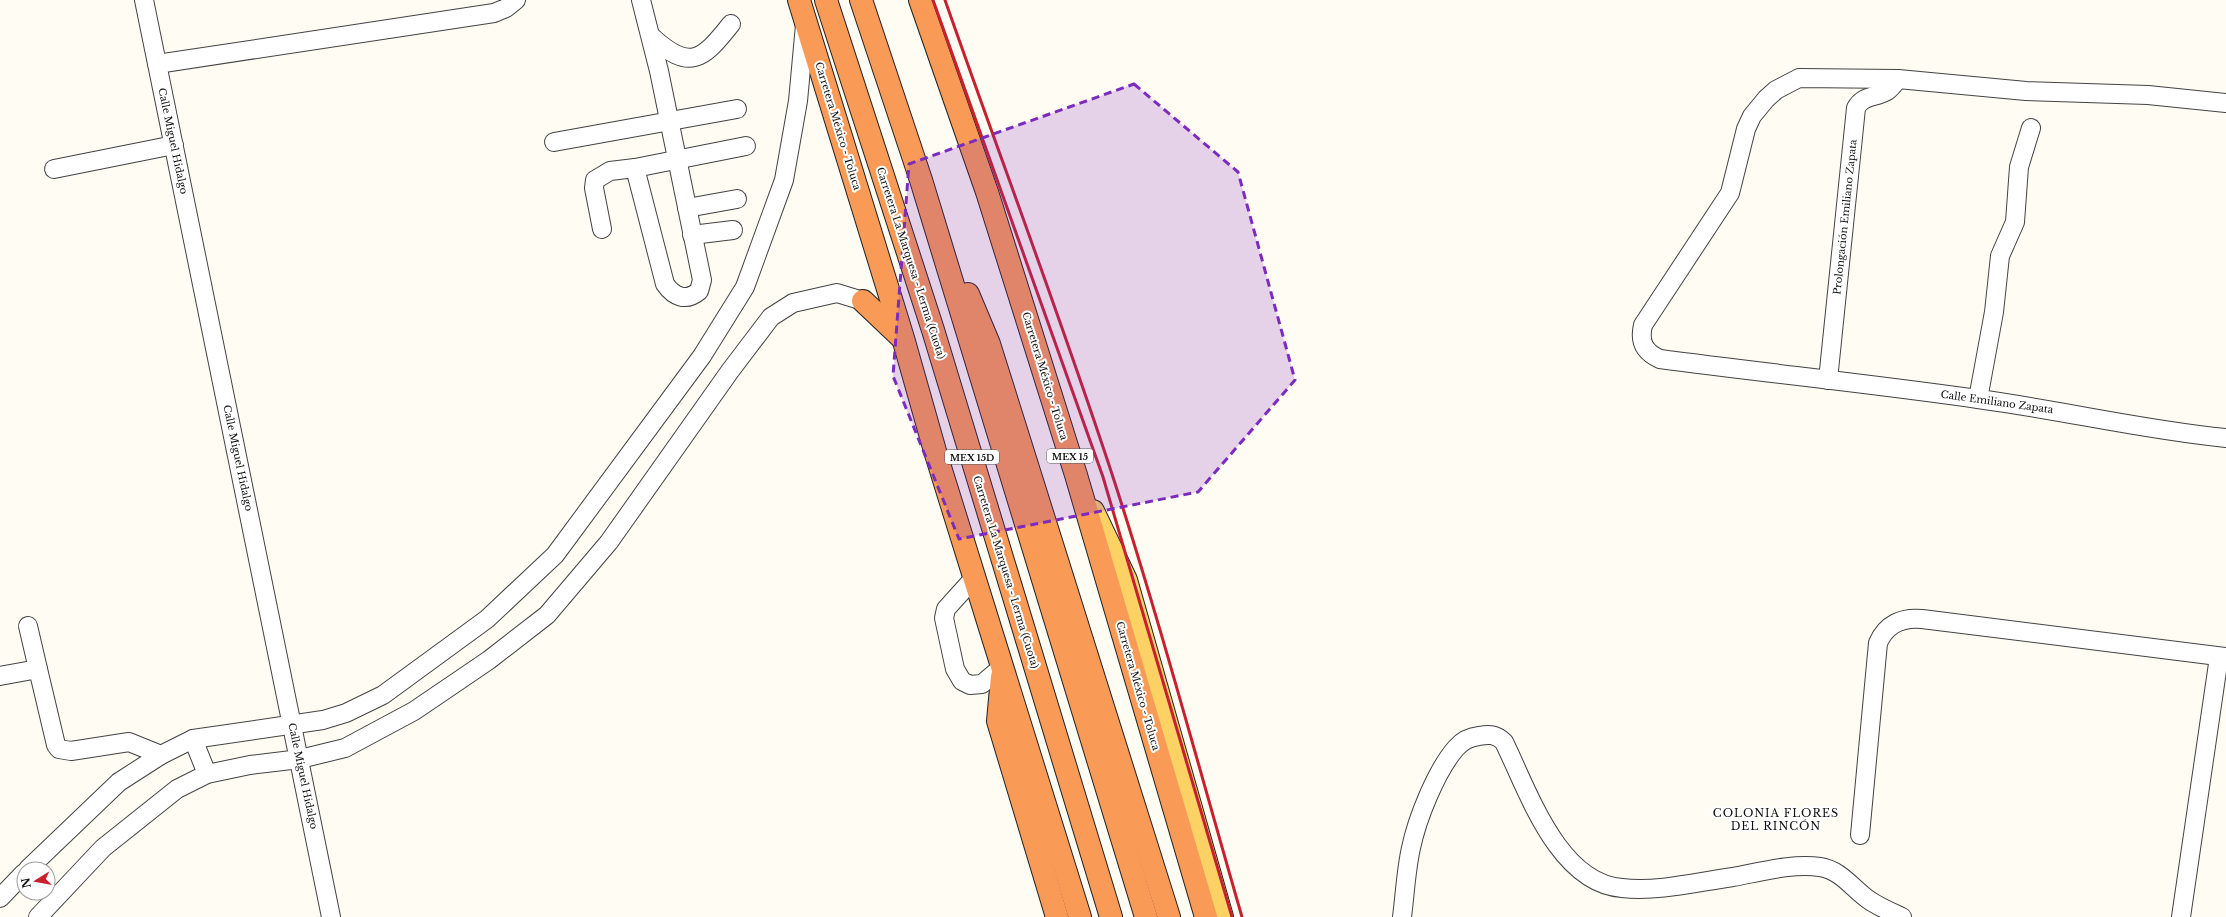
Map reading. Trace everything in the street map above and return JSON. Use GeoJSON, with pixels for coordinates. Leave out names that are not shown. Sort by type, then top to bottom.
{"type":"FeatureCollection","features":[{"type":"Feature","properties":{"kind":"highway","name":"Carretera La Marquesa - Lerma (Cuota)"},"geometry":{"type":"LineString","coordinates":[[826,0],[933,330],[1111,917]]}},
{"type":"Feature","properties":{"kind":"highway","name":"MEX 15D"},"geometry":{"type":"LineString","coordinates":[[862,0],[921,180],[1146,917]]}},
{"type":"Feature","properties":{"kind":"highway","name":"Carretera México - Toluca"},"geometry":{"type":"LineString","coordinates":[[920,0],[987,192],[1076,475],[1206,917]]}},
{"type":"Feature","properties":{"kind":"highway","name":"Carretera México - Toluca"},"geometry":{"type":"LineString","coordinates":[[802,10],[974,578],[1003,666],[1080,917]]}},
{"type":"Feature","properties":{"kind":"highway"},"geometry":{"type":"LineString","coordinates":[[921,180],[989,344],[1169,917]]}},
{"type":"Feature","properties":{"kind":"highway"},"geometry":{"type":"LineString","coordinates":[[863,301],[902,338]]}},
{"type":"Feature","properties":{"kind":"highway"},"geometry":{"type":"LineString","coordinates":[[1003,666],[998,721],[1057,917]]}},
{"type":"Feature","properties":{"kind":"main road"},"geometry":{"type":"LineString","coordinates":[[1076,475],[1126,580],[1222,917]]}},
{"type":"Feature","properties":{"kind":"street","name":"Calle Miguel Hidalgo"},"geometry":{"type":"LineString","coordinates":[[144,0],[331,917]]}},
{"type":"Feature","properties":{"kind":"street"},"geometry":{"type":"LineString","coordinates":[[157,64],[494,13],[506,8],[516,0]]}},
{"type":"Feature","properties":{"kind":"street"},"geometry":{"type":"LineString","coordinates":[[635,168],[665,284],[671,293],[679,297],[694,295],[698,291],[702,280],[652,37],[641,0]]}},
{"type":"Feature","properties":{"kind":"street"},"geometry":{"type":"LineString","coordinates":[[36,861],[119,782],[161,755],[193,739],[323,720],[346,713],[383,695],[488,619],[555,555],[657,418],[678,386],[702,356],[745,286],[784,180],[798,101],[802,10]]}},
{"type":"Feature","properties":{"kind":"street"},"geometry":{"type":"LineString","coordinates":[[652,37],[667,51],[681,57],[692,58],[703,54],[710,49],[731,24]]}},
{"type":"Feature","properties":{"kind":"street","name":"Calle Emiliano Zapata"},"geometry":{"type":"LineString","coordinates":[[1898,79],[1799,78],[1787,83],[1766,99],[1752,116],[1746,129],[1738,167],[1727,200],[1643,325],[1640,337],[1643,345],[1651,355],[1660,359],[1978,399],[2095,417],[2178,433],[2226,438]]}},
{"type":"Feature","properties":{"kind":"street"},"geometry":{"type":"LineString","coordinates":[[1898,79],[2026,91],[2148,95],[2226,103]]}},
{"type":"Feature","properties":{"kind":"street","name":"Prolongación Emiliano Zapata"},"geometry":{"type":"LineString","coordinates":[[1828,380],[1856,108],[1860,102],[1866,98],[1887,91],[1898,79]]}},
{"type":"Feature","properties":{"kind":"street"},"geometry":{"type":"LineString","coordinates":[[554,142],[669,123],[737,109]]}},
{"type":"Feature","properties":{"kind":"street"},"geometry":{"type":"LineString","coordinates":[[1978,399],[1994,312],[2000,256],[2015,222],[2020,167],[2031,128]]}},
{"type":"Feature","properties":{"kind":"street"},"geometry":{"type":"LineString","coordinates":[[54,169],[174,145]]}},
{"type":"Feature","properties":{"kind":"street"},"geometry":{"type":"LineString","coordinates":[[602,229],[594,188],[595,180],[610,171],[635,168],[746,146]]}},
{"type":"Feature","properties":{"kind":"street"},"geometry":{"type":"LineString","coordinates":[[686,208],[737,199]]}},
{"type":"Feature","properties":{"kind":"street"},"geometry":{"type":"LineString","coordinates":[[692,235],[733,230]]}},
{"type":"Feature","properties":{"kind":"street"},"geometry":{"type":"LineString","coordinates":[[38,917],[109,844],[177,789],[207,774],[250,765],[300,759],[345,748],[414,710],[489,660],[547,615],[609,542],[730,371],[771,317],[793,303],[836,293],[863,301]]}},
{"type":"Feature","properties":{"kind":"street"},"geometry":{"type":"LineString","coordinates":[[974,578],[946,609],[944,618],[955,669],[962,681],[970,685],[982,684],[1003,666]]}},
{"type":"Feature","properties":{"kind":"street"},"geometry":{"type":"LineString","coordinates":[[1860,835],[1878,643],[1882,633],[1894,624],[1908,618],[1922,619],[2222,657],[2181,917]]}},
{"type":"Feature","properties":{"kind":"street"},"geometry":{"type":"LineString","coordinates":[[28,626],[56,745],[59,749],[70,751],[129,742],[161,755]]}},
{"type":"Feature","properties":{"kind":"street"},"geometry":{"type":"LineString","coordinates":[[0,676],[38,669]]}},
{"type":"Feature","properties":{"kind":"street"},"geometry":{"type":"LineString","coordinates":[[1402,917],[1411,848],[1421,813],[1441,771],[1455,749],[1471,737],[1486,734],[1498,736],[1504,742],[1550,835],[1569,860],[1593,880],[1608,886],[1622,888],[1666,887],[1795,867],[1820,867],[1842,876],[1869,900],[1902,917]]}},
{"type":"Feature","properties":{"kind":"street"},"geometry":{"type":"LineString","coordinates":[[193,739],[207,774]]}},
{"type":"Feature","properties":{"kind":"street"},"geometry":{"type":"LineString","coordinates":[[0,898],[16,881]]}},
{"type":"Feature","properties":{"kind":"highlighted area"},"geometry":{"type":"Polygon","coordinates":[[[1134,84],[1238,172],[1295,380],[1198,492],[959,539],[893,376],[909,164],[1134,84]]]}},
{"type":"Feature","properties":{"kind":"railway"},"geometry":{"type":"LineString","coordinates":[[933,0],[1103,477],[1232,917]]}},
{"type":"Feature","properties":{"kind":"railway"},"geometry":{"type":"LineString","coordinates":[[945,0],[1050,294],[1129,526],[1242,917]]}},
{"type":"Feature","properties":{"kind":"district","name":"COLONIA FLORES DEL RINCÓN"},"geometry":{"type":"Point","coordinates":[1776,819]}}]}
